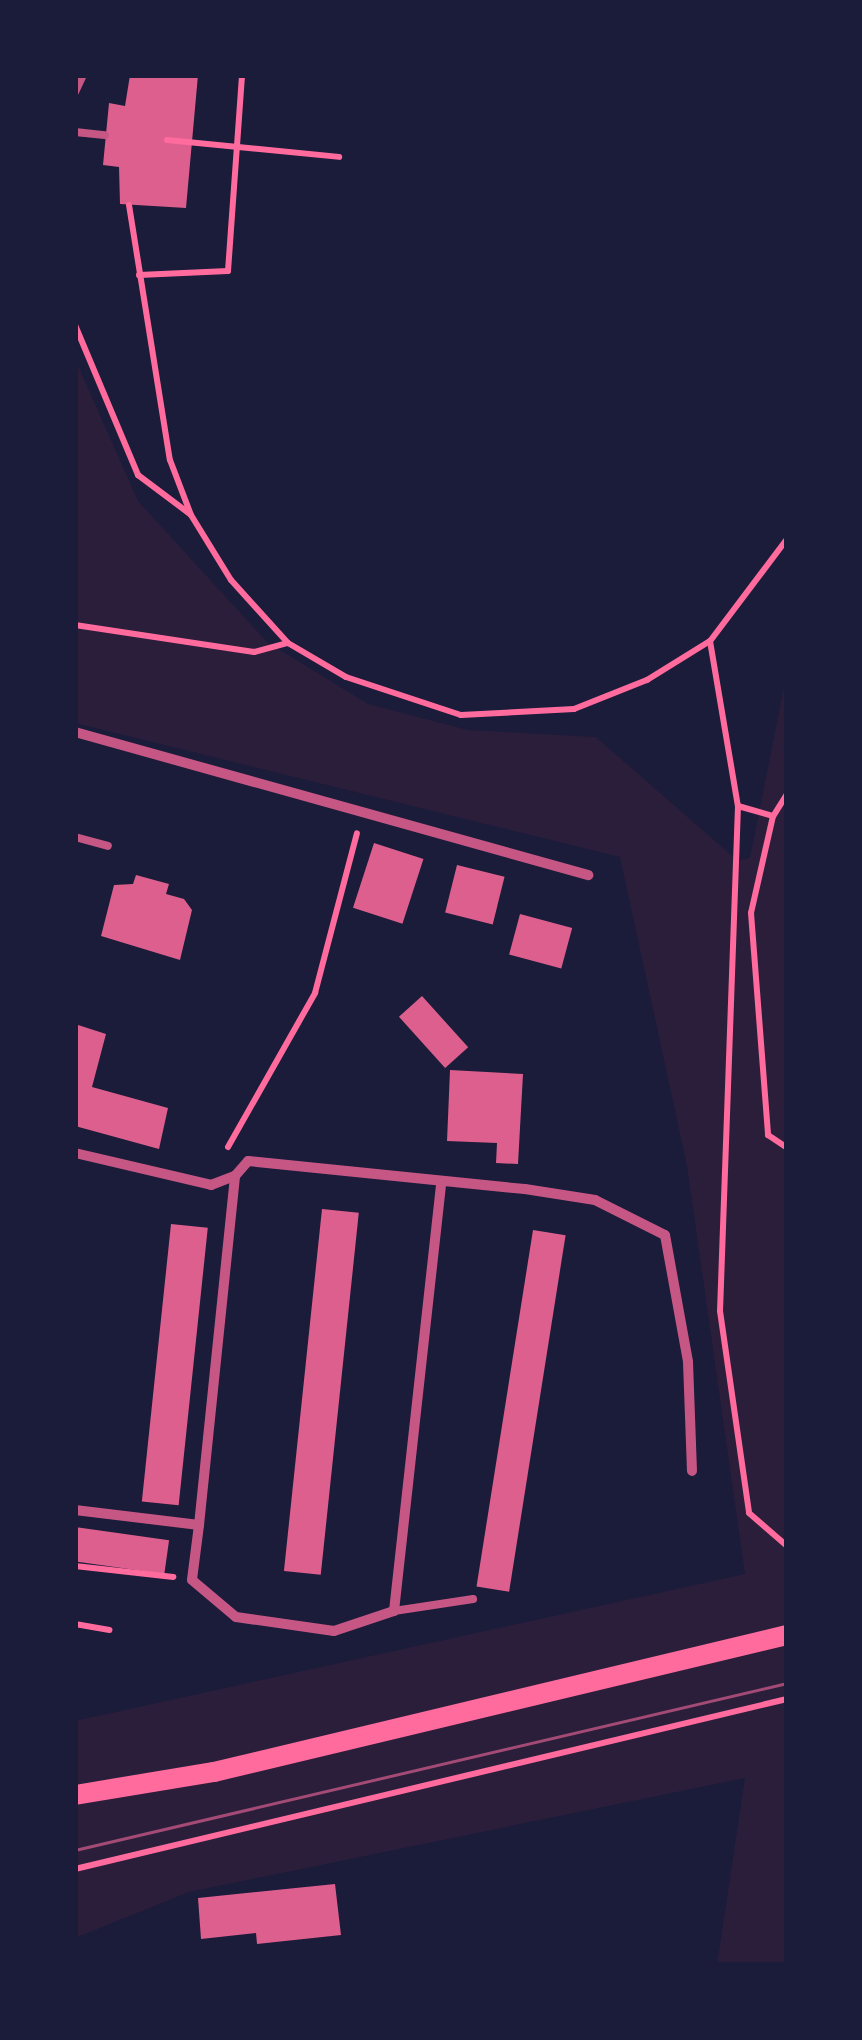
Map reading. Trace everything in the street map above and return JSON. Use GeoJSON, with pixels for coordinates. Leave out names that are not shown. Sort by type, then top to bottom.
{"type":"FeatureCollection","features":[{"type":"Feature","properties":{"kind":"main road"},"geometry":{"type":"LineString","coordinates":[[75,1795],[214,1772],[787,1635]]}},
{"type":"Feature","properties":{"kind":"street"},"geometry":{"type":"LineString","coordinates":[[75,732],[588,875]]}},
{"type":"Feature","properties":{"kind":"street"},"geometry":{"type":"LineString","coordinates":[[75,1154],[211,1184],[235,1176],[248,1161],[595,1200],[665,1235],[688,1362],[692,1472]]}},
{"type":"Feature","properties":{"kind":"street"},"geometry":{"type":"LineString","coordinates":[[235,1176],[192,1580],[236,1617],[334,1631],[394,1610],[441,1183]]}},
{"type":"Feature","properties":{"kind":"street"},"geometry":{"type":"LineString","coordinates":[[75,1510],[199,1524]]}},
{"type":"Feature","properties":{"kind":"lane"},"geometry":{"type":"LineString","coordinates":[[75,92],[83,75]]}},
{"type":"Feature","properties":{"kind":"lane"},"geometry":{"type":"LineString","coordinates":[[75,132],[106,135]]}},
{"type":"Feature","properties":{"kind":"lane"},"geometry":{"type":"LineString","coordinates":[[75,838],[108,846]]}},
{"type":"Feature","properties":{"kind":"lane"},"geometry":{"type":"LineString","coordinates":[[394,1610],[474,1598]]}},
{"type":"Feature","properties":{"kind":"path"},"geometry":{"type":"LineString","coordinates":[[139,275],[228,270],[233,146],[242,75]]}},
{"type":"Feature","properties":{"kind":"path"},"geometry":{"type":"LineString","coordinates":[[167,140],[338,157]]}},
{"type":"Feature","properties":{"kind":"path"},"geometry":{"type":"LineString","coordinates":[[130,205],[160,420],[191,514],[231,580],[288,643],[346,677],[461,716],[574,709],[647,680],[710,641],[787,539]]}},
{"type":"Feature","properties":{"kind":"path"},"geometry":{"type":"LineString","coordinates":[[75,324],[109,419],[138,474],[191,514]]}},
{"type":"Feature","properties":{"kind":"path"},"geometry":{"type":"LineString","coordinates":[[75,625],[254,652],[288,643]]}},
{"type":"Feature","properties":{"kind":"path"},"geometry":{"type":"LineString","coordinates":[[710,641],[738,806],[720,1311],[749,1513],[787,1546]]}},
{"type":"Feature","properties":{"kind":"path"},"geometry":{"type":"LineString","coordinates":[[787,794],[773,816],[750,913],[754,1003],[768,1135],[787,1148]]}},
{"type":"Feature","properties":{"kind":"path"},"geometry":{"type":"LineString","coordinates":[[738,806],[773,816]]}},
{"type":"Feature","properties":{"kind":"path"},"geometry":{"type":"LineString","coordinates":[[211,1184],[248,1104],[315,992],[362,812]]}},
{"type":"Feature","properties":{"kind":"path"},"geometry":{"type":"LineString","coordinates":[[75,1566],[192,1580]]}},
{"type":"Feature","properties":{"kind":"path"},"geometry":{"type":"LineString","coordinates":[[75,1624],[109,1630]]}},
{"type":"Feature","properties":{"kind":"path"},"geometry":{"type":"LineString","coordinates":[[75,1869],[787,1699]]}},
{"type":"Feature","properties":{"kind":"shaded area"},"geometry":{"type":"Polygon","coordinates":[[[75,359],[138,501],[267,642],[368,704],[468,730],[596,737],[738,861],[750,858],[787,672],[787,1965],[717,1965],[745,1778],[189,1892],[75,1938],[75,1721],[745,1574],[687,1166],[620,857],[75,723],[75,359]]]}},
{"type":"Feature","properties":{"kind":"building"},"geometry":{"type":"Polygon","coordinates":[[[130,75],[198,75],[186,208],[120,204],[119,167],[103,165],[109,103],[125,106],[130,75]]]}},
{"type":"Feature","properties":{"kind":"building"},"geometry":{"type":"Polygon","coordinates":[[[374,843],[423,859],[402,924],[353,908],[374,843]]]}},
{"type":"Feature","properties":{"kind":"building"},"geometry":{"type":"Polygon","coordinates":[[[457,865],[505,877],[493,924],[445,913],[457,865]]]}},
{"type":"Feature","properties":{"kind":"building"},"geometry":{"type":"Polygon","coordinates":[[[136,875],[169,884],[166,894],[184,899],[192,910],[180,960],[101,936],[114,885],[133,884],[136,875]]]}},
{"type":"Feature","properties":{"kind":"building"},"geometry":{"type":"Polygon","coordinates":[[[520,914],[572,928],[561,969],[509,955],[520,914]]]}},
{"type":"Feature","properties":{"kind":"building"},"geometry":{"type":"Polygon","coordinates":[[[422,996],[468,1047],[445,1068],[399,1017],[422,996]]]}},
{"type":"Feature","properties":{"kind":"building"},"geometry":{"type":"Polygon","coordinates":[[[75,1024],[106,1034],[92,1087],[168,1108],[159,1149],[75,1126],[75,1024]]]}},
{"type":"Feature","properties":{"kind":"building"},"geometry":{"type":"Polygon","coordinates":[[[450,1070],[523,1074],[518,1164],[496,1163],[497,1143],[447,1141],[450,1070]]]}},
{"type":"Feature","properties":{"kind":"building"},"geometry":{"type":"Polygon","coordinates":[[[322,1209],[359,1213],[321,1575],[284,1571],[322,1209]]]}},
{"type":"Feature","properties":{"kind":"building"},"geometry":{"type":"Polygon","coordinates":[[[171,1224],[208,1228],[179,1505],[142,1501],[171,1224]]]}},
{"type":"Feature","properties":{"kind":"building"},"geometry":{"type":"Polygon","coordinates":[[[533,1230],[566,1235],[509,1592],[477,1587],[533,1230]]]}},
{"type":"Feature","properties":{"kind":"building"},"geometry":{"type":"Polygon","coordinates":[[[75,1527],[169,1540],[164,1574],[75,1561],[75,1527]]]}},
{"type":"Feature","properties":{"kind":"building"},"geometry":{"type":"Polygon","coordinates":[[[335,1884],[341,1935],[257,1944],[256,1933],[201,1939],[198,1898],[335,1884]]]}},
{"type":"Feature","properties":{"kind":"tram line"},"geometry":{"type":"LineString","coordinates":[[75,1850],[787,1683]]}}]}
